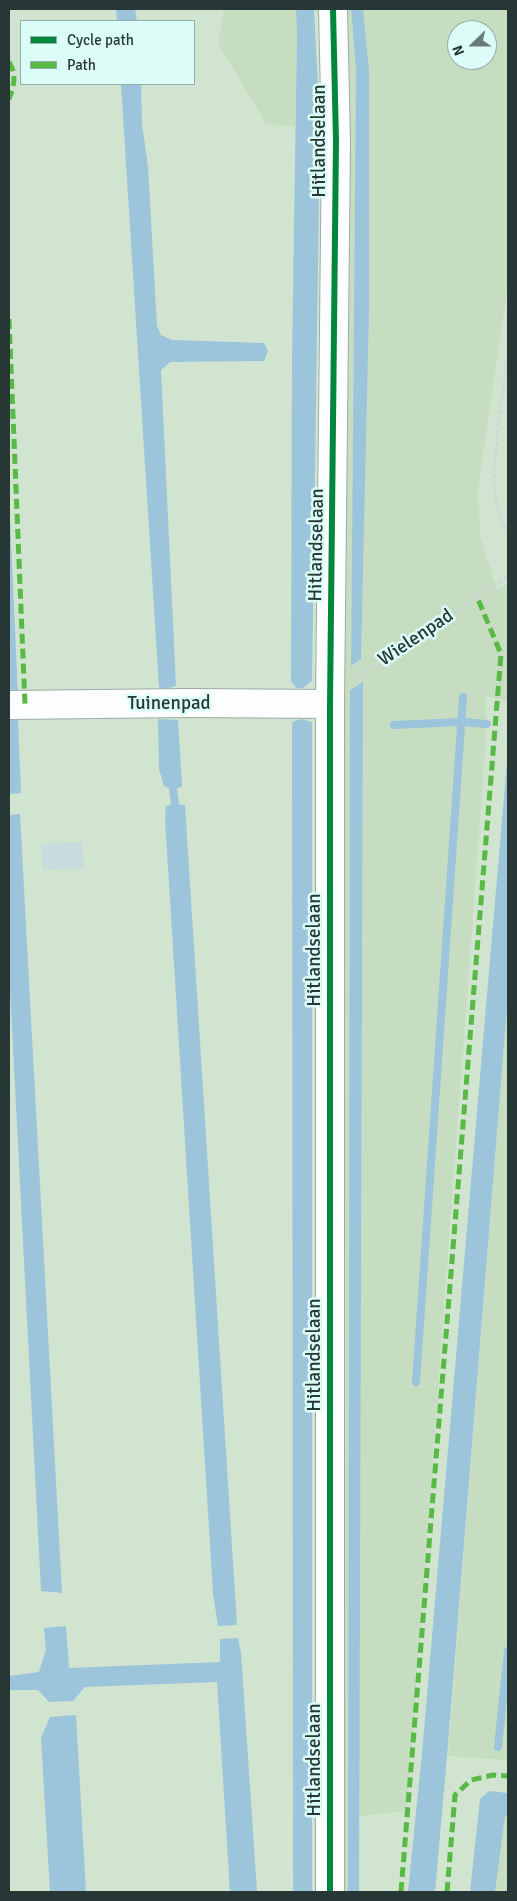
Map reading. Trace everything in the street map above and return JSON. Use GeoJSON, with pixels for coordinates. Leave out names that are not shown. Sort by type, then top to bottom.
{"type":"FeatureCollection","features":[{"type":"Feature","properties":{"kind":"street","name":"Hitlandselaan"},"geometry":{"type":"LineString","coordinates":[[330,1892],[330,704],[336,142],[332,9]]}},
{"type":"Feature","properties":{"kind":"street","name":"Tuinenpad"},"geometry":{"type":"LineString","coordinates":[[9,705],[330,704]]}},
{"type":"Feature","properties":{"kind":"path"},"geometry":{"type":"LineString","coordinates":[[508,352],[499,416],[494,474],[496,504],[508,535]]}},
{"type":"Feature","properties":{"kind":"green space"},"geometry":{"type":"Polygon","coordinates":[[[9,9],[508,9],[508,1892],[9,1892],[9,9]]]}},
{"type":"Feature","properties":{"kind":"green space"},"geometry":{"type":"Polygon","coordinates":[[[224,9],[296,9],[295,126],[266,124],[218,43],[224,9]]]}},
{"type":"Feature","properties":{"kind":"green space"},"geometry":{"type":"Polygon","coordinates":[[[341,9],[351,9],[356,70],[351,666],[361,659],[369,312],[369,71],[363,9],[508,9],[508,285],[478,489],[480,536],[497,589],[508,583],[508,702],[486,696],[487,724],[407,1811],[359,1816],[363,683],[350,690],[348,1892],[342,1892],[341,9]]]}},
{"type":"Feature","properties":{"kind":"green space"},"geometry":{"type":"Polygon","coordinates":[[[508,995],[508,1760],[448,1756],[508,995]]]}},
{"type":"Feature","properties":{"kind":"green space"},"geometry":{"type":"Polygon","coordinates":[[[505,1815],[508,1816],[508,1892],[495,1892],[505,1815]]]}},
{"type":"Feature","properties":{"kind":"water"},"geometry":{"type":"Polygon","coordinates":[[[116,9],[135,9],[137,20],[117,20],[116,9]]]}},
{"type":"Feature","properties":{"kind":"water"},"geometry":{"type":"Polygon","coordinates":[[[296,9],[314,9],[320,125],[312,681],[303,688],[296,688],[291,681],[296,9]]]}},
{"type":"Feature","properties":{"kind":"water"},"geometry":{"type":"Polygon","coordinates":[[[351,9],[363,9],[369,70],[369,312],[361,659],[351,666],[356,70],[351,9]]]}},
{"type":"Feature","properties":{"kind":"water"},"geometry":{"type":"Polygon","coordinates":[[[121,85],[141,85],[142,124],[148,167],[157,326],[161,335],[172,340],[264,343],[268,351],[264,361],[170,362],[161,370],[176,686],[166,689],[159,687],[121,85]]]}},
{"type":"Feature","properties":{"kind":"water"},"geometry":{"type":"Polygon","coordinates":[[[9,494],[18,696],[9,696],[9,494]]]}},
{"type":"Feature","properties":{"kind":"water"},"geometry":{"type":"Polygon","coordinates":[[[363,682],[359,1892],[348,1892],[350,690],[363,682]]]}},
{"type":"Feature","properties":{"kind":"water"},"geometry":{"type":"Polygon","coordinates":[[[158,719],[178,720],[182,786],[178,789],[164,786],[159,769],[158,719]]]}},
{"type":"Feature","properties":{"kind":"water"},"geometry":{"type":"Polygon","coordinates":[[[301,719],[312,722],[312,1892],[293,1892],[292,722],[301,719]]]}},
{"type":"Feature","properties":{"kind":"water"},"geometry":{"type":"Polygon","coordinates":[[[9,720],[18,720],[21,793],[9,794],[9,720]]]}},
{"type":"Feature","properties":{"kind":"water"},"geometry":{"type":"Polygon","coordinates":[[[508,750],[508,995],[447,1756],[435,1892],[408,1892],[422,1753],[508,750]]]}},
{"type":"Feature","properties":{"kind":"water"},"geometry":{"type":"Polygon","coordinates":[[[175,804],[185,805],[237,1625],[218,1626],[213,1593],[165,819],[166,806],[175,804]]]}},
{"type":"Feature","properties":{"kind":"water"},"geometry":{"type":"Polygon","coordinates":[[[20,814],[62,1593],[41,1591],[9,970],[9,815],[20,814]]]}},
{"type":"Feature","properties":{"kind":"water"},"geometry":{"type":"Polygon","coordinates":[[[66,1626],[69,1668],[220,1662],[220,1639],[238,1638],[241,1653],[257,1892],[230,1892],[217,1682],[85,1687],[73,1701],[49,1702],[38,1690],[9,1690],[9,1676],[39,1672],[46,1649],[44,1628],[66,1626]]]}},
{"type":"Feature","properties":{"kind":"water"},"geometry":{"type":"Polygon","coordinates":[[[76,1715],[86,1892],[50,1892],[41,1738],[50,1717],[76,1715]]]}},
{"type":"Feature","properties":{"kind":"water"},"geometry":{"type":"Polygon","coordinates":[[[489,1791],[508,1793],[508,1816],[505,1816],[495,1892],[470,1892],[480,1799],[489,1791]]]}},
{"type":"Feature","properties":{"kind":"building"},"geometry":{"type":"Polygon","coordinates":[[[82,842],[84,868],[43,870],[41,844],[82,842]]]}},
{"type":"Feature","properties":{"kind":"waterway"},"geometry":{"type":"LineString","coordinates":[[416,1382],[463,697]]}},
{"type":"Feature","properties":{"kind":"waterway"},"geometry":{"type":"LineString","coordinates":[[394,725],[461,722],[487,724]]}},
{"type":"Feature","properties":{"kind":"waterway"},"geometry":{"type":"LineString","coordinates":[[172,780],[176,813]]}},
{"type":"Feature","properties":{"kind":"waterway"},"geometry":{"type":"LineString","coordinates":[[498,1747],[508,1651]]}},
{"type":"Feature","properties":{"kind":"marked path"},"geometry":{"type":"LineString","coordinates":[[9,62],[12,67],[14,80],[9,99]]}},
{"type":"Feature","properties":{"kind":"marked path"},"geometry":{"type":"LineString","coordinates":[[9,319],[25,705]]}},
{"type":"Feature","properties":{"kind":"marked path"},"geometry":{"type":"LineString","coordinates":[[401,1892],[501,654],[477,597]]}},
{"type":"Feature","properties":{"kind":"marked path"},"geometry":{"type":"LineString","coordinates":[[447,1892],[455,1795],[471,1780],[493,1775],[508,1776]]}},
{"type":"Feature","properties":{"kind":"cycle path"},"geometry":{"type":"LineString","coordinates":[[330,1892],[330,704],[336,141],[333,9]]}}]}
